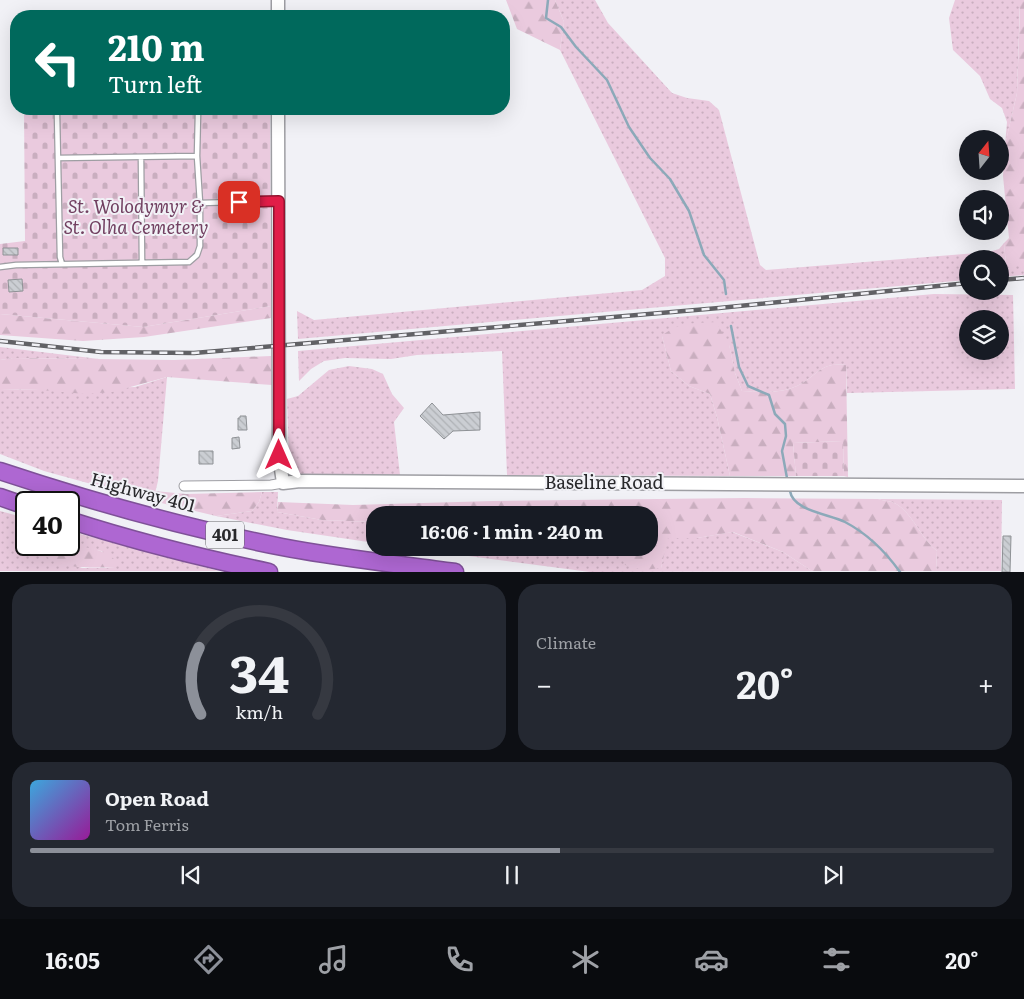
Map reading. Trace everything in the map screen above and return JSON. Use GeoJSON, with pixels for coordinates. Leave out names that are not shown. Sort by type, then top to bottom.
{"type":"FeatureCollection","features":[{"type":"Feature","properties":{"kind":"highway","name":"Highway 401"},"geometry":{"type":"LineString","coordinates":[[0,471],[68,494],[218,534],[348,559],[455,572]]}},
{"type":"Feature","properties":{"kind":"highway"},"geometry":{"type":"LineString","coordinates":[[0,497],[15,502]]}},
{"type":"Feature","properties":{"kind":"highway","name":"401"},"geometry":{"type":"LineString","coordinates":[[80,524],[184,552],[269,572]]}},
{"type":"Feature","properties":{"kind":"street"},"geometry":{"type":"LineString","coordinates":[[278,115],[279,455],[283,483]]}},
{"type":"Feature","properties":{"kind":"street","name":"Baseline Road"},"geometry":{"type":"LineString","coordinates":[[184,486],[271,485],[310,482],[1024,486]]}},
{"type":"Feature","properties":{"kind":"lane"},"geometry":{"type":"LineString","coordinates":[[57,115],[60,257],[62,264]]}},
{"type":"Feature","properties":{"kind":"lane"},"geometry":{"type":"LineString","coordinates":[[0,266],[16,264],[189,262],[197,255],[200,246],[197,156],[198,115]]}},
{"type":"Feature","properties":{"kind":"lane"},"geometry":{"type":"LineString","coordinates":[[58,158],[197,156]]}},
{"type":"Feature","properties":{"kind":"lane"},"geometry":{"type":"LineString","coordinates":[[141,157],[142,263]]}},
{"type":"Feature","properties":{"kind":"lane"},"geometry":{"type":"LineString","coordinates":[[200,203],[279,201]]}},
{"type":"Feature","properties":{"kind":"green space"},"geometry":{"type":"Polygon","coordinates":[[[506,0],[555,0],[564,22],[560,50],[517,29],[506,0]]]}},
{"type":"Feature","properties":{"kind":"green space"},"geometry":{"type":"Polygon","coordinates":[[[555,0],[595,0],[608,23],[672,93],[687,98],[709,101],[719,110],[760,265],[766,270],[959,254],[959,281],[298,339],[297,311],[314,320],[642,290],[665,276],[665,258],[560,50],[564,22],[555,0]]]}},
{"type":"Feature","properties":{"kind":"green space"},"geometry":{"type":"Polygon","coordinates":[[[955,0],[1020,0],[1017,93],[1008,130],[1006,130],[1007,122],[1002,108],[990,99],[980,76],[953,50],[949,18],[955,0]]]}},
{"type":"Feature","properties":{"kind":"green space"},"geometry":{"type":"Polygon","coordinates":[[[1016,0],[1024,0],[1024,264],[1009,264],[1009,250],[1005,250],[1004,243],[1009,240],[1009,190],[1004,190],[1003,180],[1009,180],[1008,130],[1017,93],[1020,9],[1016,0]]]}},
{"type":"Feature","properties":{"kind":"green space","name":"St. Wolodymyr & St. Olha Cemetery"},"geometry":{"type":"Polygon","coordinates":[[[24,115],[270,115],[271,306],[143,327],[0,314],[0,244],[25,241],[24,115]]]}},
{"type":"Feature","properties":{"kind":"green space"},"geometry":{"type":"Polygon","coordinates":[[[1004,243],[1005,250],[996,250],[999,249],[1004,243]]]}},
{"type":"Feature","properties":{"kind":"green space"},"geometry":{"type":"Polygon","coordinates":[[[1009,264],[1024,264],[1024,275],[1009,276],[1009,264]]]}},
{"type":"Feature","properties":{"kind":"green space"},"geometry":{"type":"Polygon","coordinates":[[[934,294],[959,294],[959,300],[1009,300],[1009,295],[1013,295],[1015,389],[847,393],[846,365],[837,365],[824,368],[790,389],[770,392],[742,391],[735,373],[729,345],[662,336],[671,371],[689,386],[710,394],[730,476],[507,475],[502,351],[417,355],[391,359],[345,358],[324,361],[311,369],[299,381],[298,351],[934,294]]]}},
{"type":"Feature","properties":{"kind":"green space"},"geometry":{"type":"Polygon","coordinates":[[[271,306],[271,318],[144,337],[83,341],[0,335],[0,314],[143,327],[271,306]]]}},
{"type":"Feature","properties":{"kind":"green space"},"geometry":{"type":"Polygon","coordinates":[[[716,322],[729,344],[735,373],[742,391],[770,392],[790,389],[824,368],[846,365],[848,477],[844,476],[843,441],[793,443],[796,476],[730,476],[710,394],[689,386],[671,371],[662,336],[668,331],[681,326],[716,322]]]}},
{"type":"Feature","properties":{"kind":"green space"},"geometry":{"type":"Polygon","coordinates":[[[0,347],[99,359],[14,358],[0,360],[0,347]]]}},
{"type":"Feature","properties":{"kind":"green space"},"geometry":{"type":"Polygon","coordinates":[[[271,356],[272,385],[167,377],[112,392],[85,394],[0,389],[0,360],[13,358],[174,360],[271,356]]]}},
{"type":"Feature","properties":{"kind":"green space"},"geometry":{"type":"Polygon","coordinates":[[[349,366],[372,369],[383,374],[392,394],[404,408],[394,422],[400,475],[302,475],[293,470],[289,459],[287,399],[298,396],[329,370],[349,366]]]}},
{"type":"Feature","properties":{"kind":"green space"},"geometry":{"type":"Polygon","coordinates":[[[167,377],[158,481],[153,501],[44,471],[0,454],[0,389],[40,390],[135,387],[167,377]]]}},
{"type":"Feature","properties":{"kind":"green space"},"geometry":{"type":"Polygon","coordinates":[[[843,441],[844,476],[796,476],[793,443],[843,441]]]}},
{"type":"Feature","properties":{"kind":"green space"},"geometry":{"type":"Polygon","coordinates":[[[155,491],[186,494],[262,492],[259,502],[252,511],[216,516],[153,501],[155,491]]]}},
{"type":"Feature","properties":{"kind":"green space"},"geometry":{"type":"Polygon","coordinates":[[[262,492],[278,492],[277,512],[322,520],[366,522],[366,542],[287,530],[216,516],[252,511],[259,502],[262,492]]]}},
{"type":"Feature","properties":{"kind":"green space"},"geometry":{"type":"Polygon","coordinates":[[[745,498],[878,499],[898,505],[909,516],[931,546],[937,551],[936,571],[812,571],[783,552],[733,532],[697,538],[668,538],[661,568],[643,570],[625,565],[621,556],[658,556],[658,506],[366,506],[366,522],[322,520],[277,512],[278,502],[353,505],[745,498]]]}},
{"type":"Feature","properties":{"kind":"green space"},"geometry":{"type":"Polygon","coordinates":[[[878,499],[1002,500],[1001,571],[936,571],[937,551],[931,546],[909,516],[896,504],[878,499]]]}},
{"type":"Feature","properties":{"kind":"green space"},"geometry":{"type":"Polygon","coordinates":[[[0,511],[15,515],[15,556],[52,556],[82,568],[115,568],[102,551],[80,548],[80,534],[219,571],[0,571],[0,511]]]}},
{"type":"Feature","properties":{"kind":"green space"},"geometry":{"type":"Polygon","coordinates":[[[732,532],[783,552],[812,571],[590,572],[469,556],[625,556],[661,568],[667,538],[697,538],[732,532]]]}},
{"type":"Feature","properties":{"kind":"green space"},"geometry":{"type":"Polygon","coordinates":[[[80,546],[87,547],[105,553],[118,564],[115,568],[84,567],[65,565],[46,556],[80,556],[80,546]]]}},
{"type":"Feature","properties":{"kind":"building"},"geometry":{"type":"Polygon","coordinates":[[[3,248],[18,248],[18,255],[3,255],[3,248]]]}},
{"type":"Feature","properties":{"kind":"building"},"geometry":{"type":"Polygon","coordinates":[[[22,279],[23,291],[9,292],[8,280],[22,279]]]}},
{"type":"Feature","properties":{"kind":"building"},"geometry":{"type":"Polygon","coordinates":[[[432,403],[443,415],[480,412],[480,430],[453,431],[444,439],[420,416],[432,403]]]}},
{"type":"Feature","properties":{"kind":"building"},"geometry":{"type":"Polygon","coordinates":[[[246,416],[247,430],[238,430],[238,418],[246,416]]]}},
{"type":"Feature","properties":{"kind":"building"},"geometry":{"type":"Polygon","coordinates":[[[239,437],[240,448],[232,449],[232,438],[239,437]]]}},
{"type":"Feature","properties":{"kind":"building"},"geometry":{"type":"Polygon","coordinates":[[[199,451],[213,451],[213,464],[199,464],[199,451]]]}},
{"type":"Feature","properties":{"kind":"building"},"geometry":{"type":"Polygon","coordinates":[[[1003,536],[1011,536],[1010,572],[1002,572],[1003,536]]]}},
{"type":"Feature","properties":{"kind":"waterway"},"geometry":{"type":"LineString","coordinates":[[548,0],[546,18],[561,27],[576,47],[607,80],[629,127],[650,158],[670,179],[689,211],[704,255],[724,280],[726,294]]}},
{"type":"Feature","properties":{"kind":"waterway"},"geometry":{"type":"LineString","coordinates":[[731,326],[739,367],[748,386],[769,395],[775,414],[785,424],[786,436],[782,451],[787,478]]}},
{"type":"Feature","properties":{"kind":"waterway"},"geometry":{"type":"LineString","coordinates":[[790,491],[798,503],[813,511],[845,522],[861,532],[882,550],[900,572]]}},
{"type":"Feature","properties":{"kind":"railway"},"geometry":{"type":"LineString","coordinates":[[1009,279],[1024,278]]}},
{"type":"Feature","properties":{"kind":"railway"},"geometry":{"type":"LineString","coordinates":[[0,341],[101,352],[194,353],[719,308],[959,284]]}},
{"type":"Feature","properties":{"kind":"route"},"geometry":{"type":"LineString","coordinates":[[239,202],[279,201],[279,455]]}}]}
